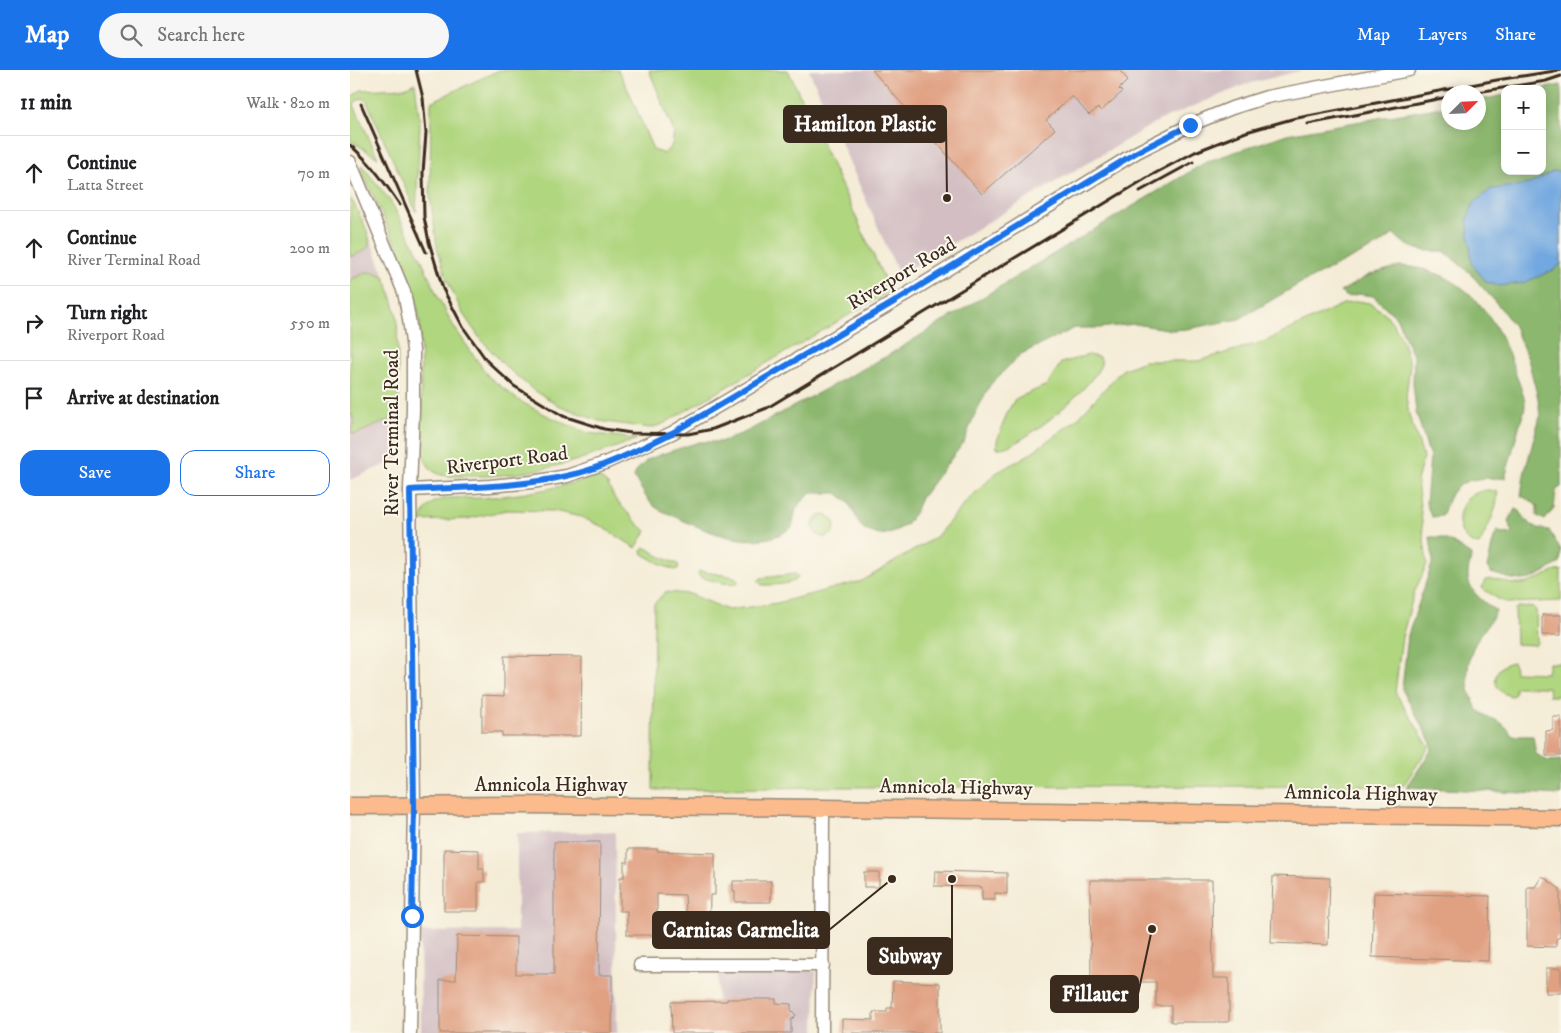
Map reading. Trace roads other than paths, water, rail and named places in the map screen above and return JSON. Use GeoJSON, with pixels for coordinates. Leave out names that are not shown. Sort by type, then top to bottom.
{"type":"FeatureCollection","features":[{"type":"Feature","properties":{"kind":"main road","name":"Amnicola Highway"},"geometry":{"type":"LineString","coordinates":[[350,806],[824,808],[1561,818]]}},
{"type":"Feature","properties":{"kind":"street","name":"Riverport Road"},"geometry":{"type":"LineString","coordinates":[[410,490],[532,482],[567,476],[606,463],[672,433],[894,302],[1137,152],[1190,125],[1232,108],[1267,97],[1409,70]]}},
{"type":"Feature","properties":{"kind":"street","name":"River Terminal Road"},"geometry":{"type":"LineString","coordinates":[[350,162],[404,292],[412,350],[413,409],[410,490],[414,806],[410,1033]]}},
{"type":"Feature","properties":{"kind":"street"},"geometry":{"type":"LineString","coordinates":[[822,1033],[824,808]]}},
{"type":"Feature","properties":{"kind":"street"},"geometry":{"type":"LineString","coordinates":[[640,965],[823,965]]}},
{"type":"Feature","properties":{"kind":"water"},"geometry":{"type":"Polygon","coordinates":[[[1554,171],[1561,172],[1561,264],[1554,270],[1523,283],[1499,286],[1486,282],[1472,264],[1467,219],[1474,203],[1491,189],[1529,184],[1554,171]]]}},
{"type":"Feature","properties":{"kind":"railway"},"geometry":{"type":"LineString","coordinates":[[416,70],[423,98],[426,133],[423,173],[424,217],[429,242],[443,289],[463,327],[487,361],[514,386],[563,416],[604,429],[631,433],[688,434],[713,429],[767,408],[1150,176],[1195,152],[1246,132],[1292,119],[1497,80],[1561,70]]}},
{"type":"Feature","properties":{"kind":"railway"},"geometry":{"type":"LineString","coordinates":[[1486,91],[1546,81],[1561,76]]}},
{"type":"Feature","properties":{"kind":"railway"},"geometry":{"type":"LineString","coordinates":[[1308,124],[1441,98]]}},
{"type":"Feature","properties":{"kind":"railway"},"geometry":{"type":"LineString","coordinates":[[361,104],[426,252]]}},
{"type":"Feature","properties":{"kind":"railway"},"geometry":{"type":"LineString","coordinates":[[350,145],[371,166],[400,205]]}},
{"type":"Feature","properties":{"kind":"railway"},"geometry":{"type":"LineString","coordinates":[[1140,191],[1193,162]]}},
{"type":"Feature","properties":{"kind":"place","name":"Hamilton Plastic"},"geometry":{"type":"Point","coordinates":[947,198]}},
{"type":"Feature","properties":{"kind":"place","name":"Carnitas Carmelita"},"geometry":{"type":"Point","coordinates":[892,879]}},
{"type":"Feature","properties":{"kind":"place","name":"Subway"},"geometry":{"type":"Point","coordinates":[952,879]}},
{"type":"Feature","properties":{"kind":"place","name":"Fillauer"},"geometry":{"type":"Point","coordinates":[1152,929]}}]}
